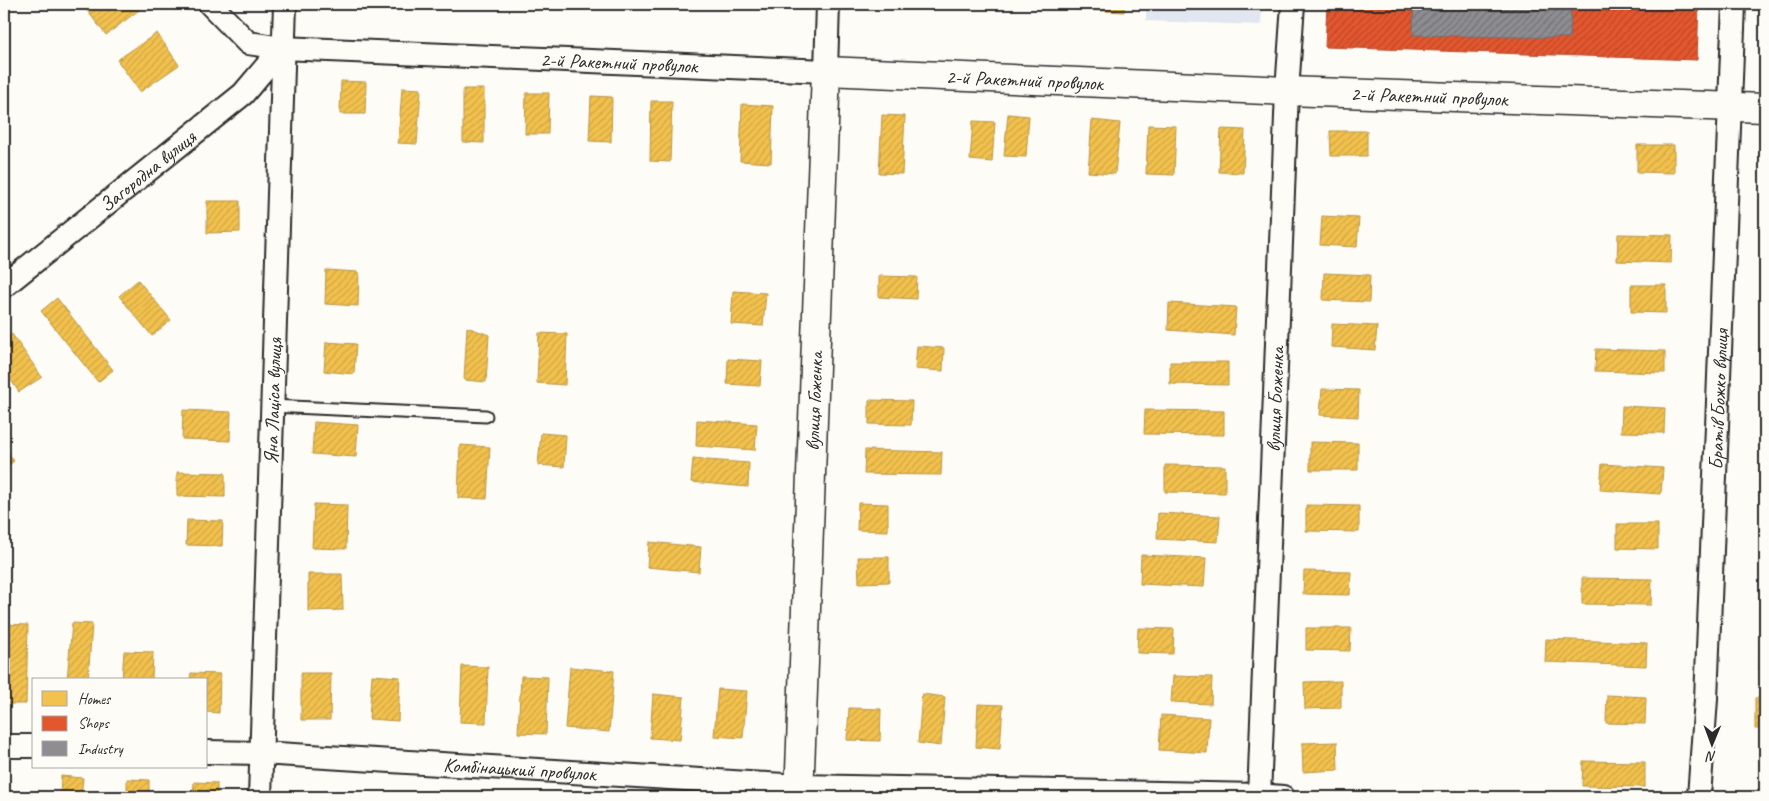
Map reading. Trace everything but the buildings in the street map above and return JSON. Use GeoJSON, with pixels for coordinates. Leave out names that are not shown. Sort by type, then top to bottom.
{"type":"FeatureCollection","features":[{"type":"Feature","properties":{"kind":"street","name":"2-й Ракетний провулок"},"geometry":{"type":"LineString","coordinates":[[210,4],[248,43],[282,48],[1287,91],[1765,108]]}},
{"type":"Feature","properties":{"kind":"street","name":"Яна Лаціса вулиця"},"geometry":{"type":"LineString","coordinates":[[260,797],[282,48],[285,4]]}},
{"type":"Feature","properties":{"kind":"street","name":"вулиця Гоженка"},"geometry":{"type":"LineString","coordinates":[[800,791],[828,4]]}},
{"type":"Feature","properties":{"kind":"street","name":"вулиця Боженка"},"geometry":{"type":"LineString","coordinates":[[1259,796],[1287,91],[1293,4]]}},
{"type":"Feature","properties":{"kind":"street","name":"Братів Божко вулиця"},"geometry":{"type":"LineString","coordinates":[[1699,797],[1706,699],[1734,4]]}},
{"type":"Feature","properties":{"kind":"street","name":"Загородна вулиця"},"geometry":{"type":"LineString","coordinates":[[4,286],[243,94],[282,48]]}},
{"type":"Feature","properties":{"kind":"street"},"geometry":{"type":"LineString","coordinates":[[4,746],[32,746]]}},
{"type":"Feature","properties":{"kind":"street","name":"Комбінацький провулок"},"geometry":{"type":"LineString","coordinates":[[208,752],[261,753],[800,791],[1283,797]]}},
{"type":"Feature","properties":{"kind":"lane"},"geometry":{"type":"LineString","coordinates":[[271,406],[486,416]]}},
{"type":"Feature","properties":{"kind":"shaded area"},"geometry":{"type":"Polygon","coordinates":[[[1146,4],[1262,4],[1261,25],[1146,21],[1146,4]]]}}]}
